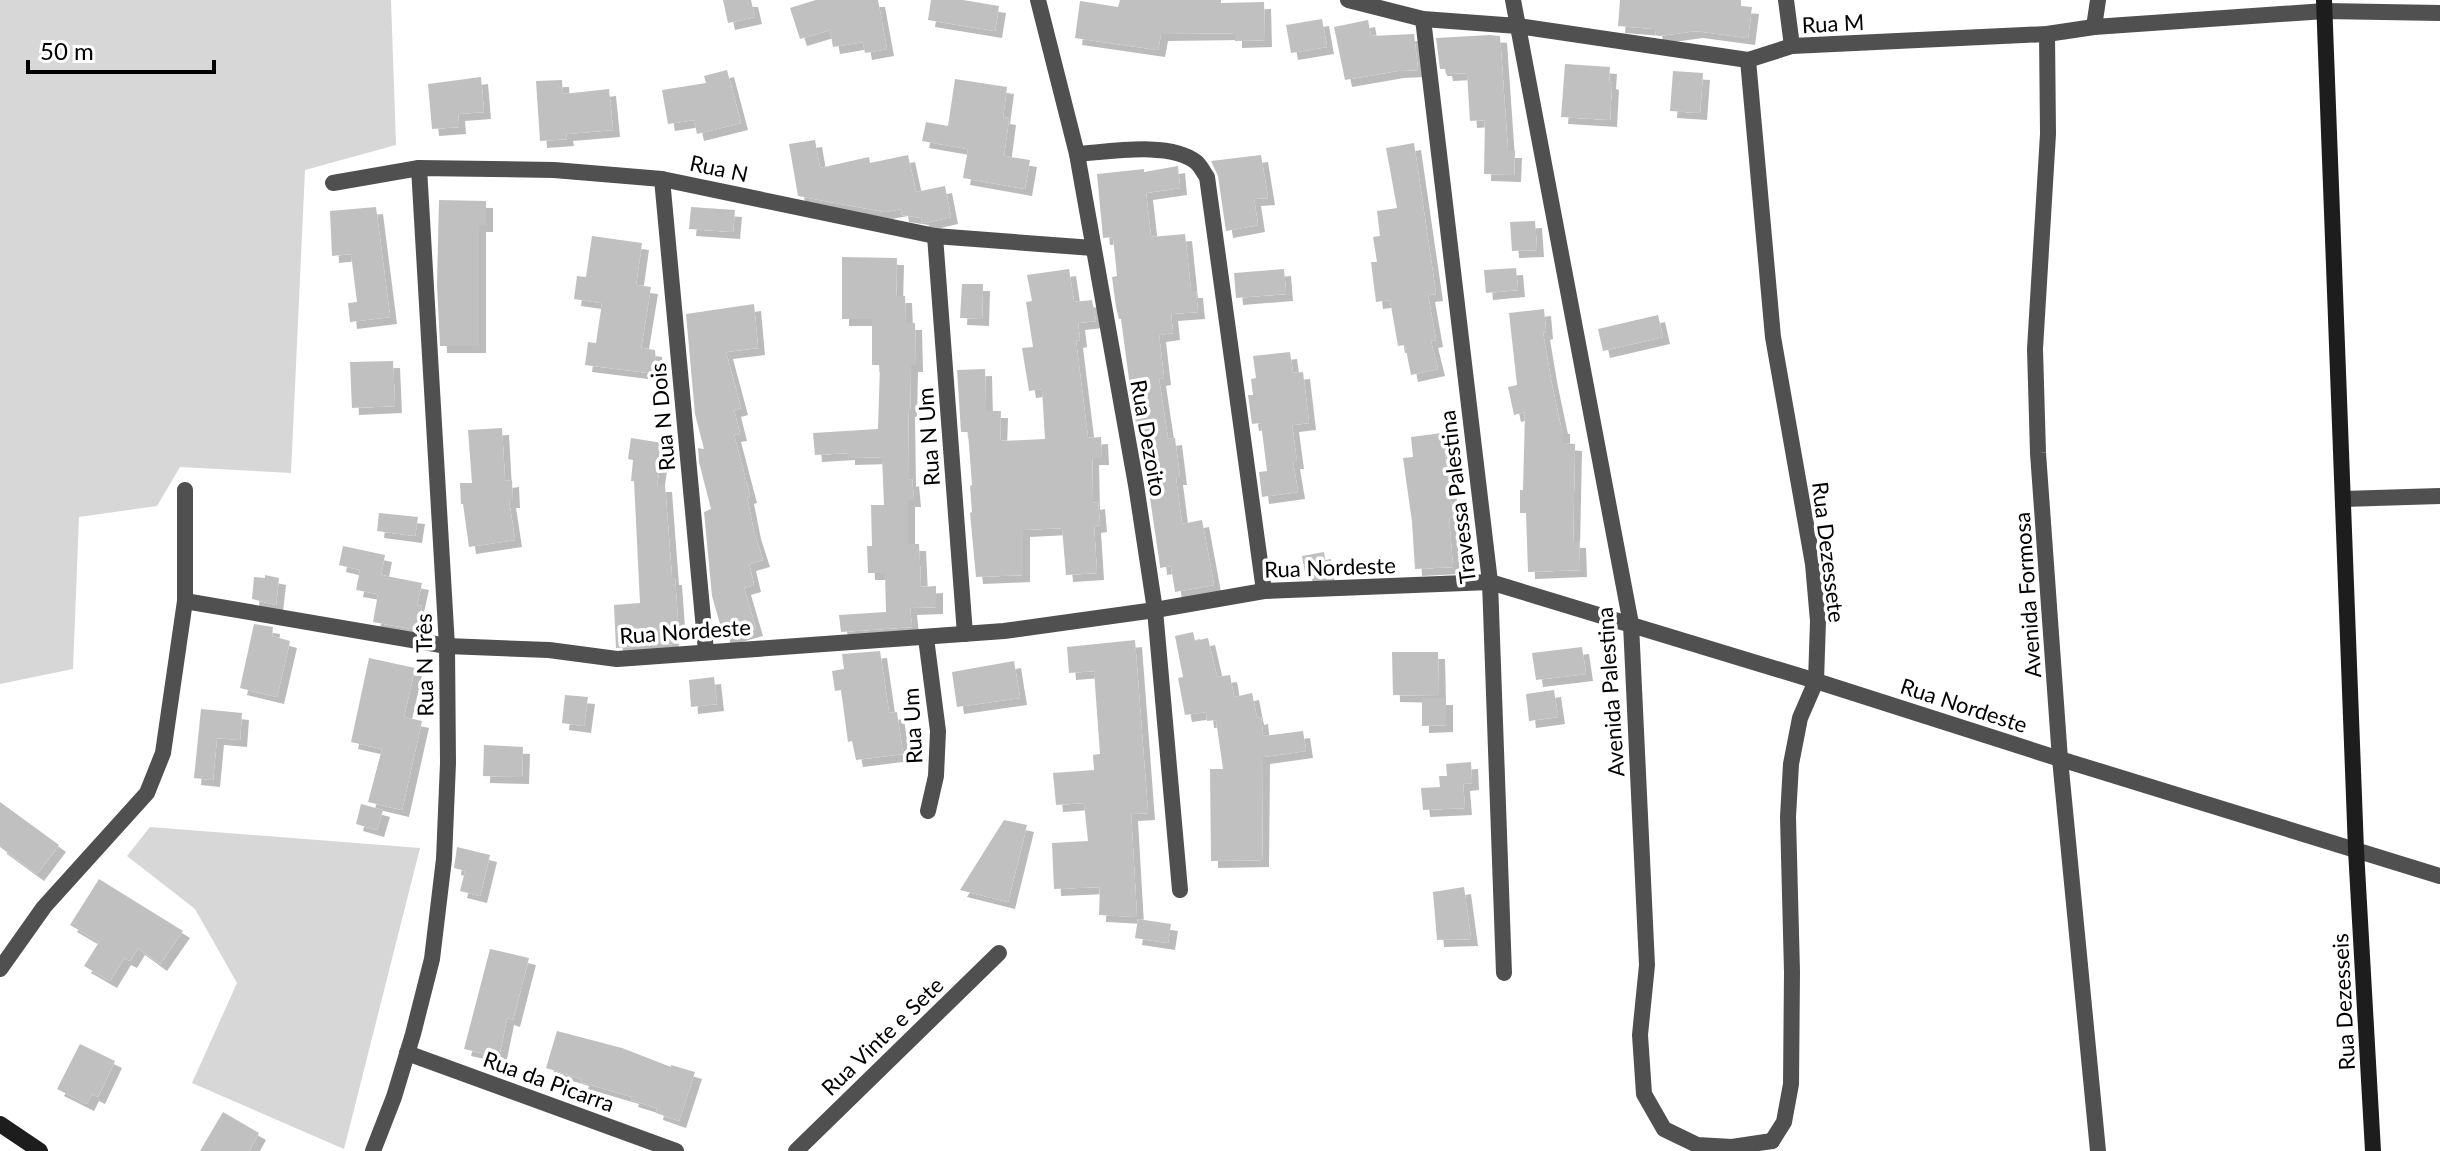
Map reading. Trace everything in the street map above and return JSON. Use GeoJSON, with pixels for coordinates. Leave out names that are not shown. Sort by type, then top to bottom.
{"type":"FeatureCollection","features":[{"type":"Feature","properties":{"kind":"main road"},"geometry":{"type":"LineString","coordinates":[[2325,5],[2356,850]]}},
{"type":"Feature","properties":{"kind":"main road","name":"Rua Dezesseis"},"geometry":{"type":"LineString","coordinates":[[2356,850],[2373,1151]]}},
{"type":"Feature","properties":{"kind":"main road"},"geometry":{"type":"LineString","coordinates":[[0,1124],[40,1151]]}},
{"type":"Feature","properties":{"kind":"street","name":"Rua Dezoito"},"geometry":{"type":"LineString","coordinates":[[1038,0],[1077,154],[1136,485],[1155,610],[1180,890]]}},
{"type":"Feature","properties":{"kind":"street","name":"Rua M"},"geometry":{"type":"LineString","coordinates":[[1348,0],[1423,19],[1518,26],[1748,60],[1792,46],[2047,34],[2325,5],[2440,13]]}},
{"type":"Feature","properties":{"kind":"street","name":"Avenida Palestina"},"geometry":{"type":"LineString","coordinates":[[1513,0],[1631,624],[1647,965],[1640,1035],[1644,1094],[1664,1129],[1697,1145],[1772,1146]]}},
{"type":"Feature","properties":{"kind":"street"},"geometry":{"type":"LineString","coordinates":[[1786,0],[1792,46]]}},
{"type":"Feature","properties":{"kind":"street"},"geometry":{"type":"LineString","coordinates":[[2094,27],[2098,0]]}},
{"type":"Feature","properties":{"kind":"street","name":"Travessa Palestina"},"geometry":{"type":"LineString","coordinates":[[1423,19],[1490,582],[1504,973]]}},
{"type":"Feature","properties":{"kind":"street","name":"Avenida Formosa"},"geometry":{"type":"LineString","coordinates":[[2047,34],[2048,134],[2035,349],[2038,453],[2060,759],[2098,1151]]}},
{"type":"Feature","properties":{"kind":"street","name":"Rua Dezessete"},"geometry":{"type":"LineString","coordinates":[[1748,60],[1773,337],[1813,564],[1818,621],[1816,681],[1800,718],[1791,764],[1788,817],[1791,1084],[1784,1122],[1772,1146]]}},
{"type":"Feature","properties":{"kind":"street"},"geometry":{"type":"LineString","coordinates":[[1077,154],[1154,150],[1178,153],[1196,162],[1207,177],[1264,591]]}},
{"type":"Feature","properties":{"kind":"street","name":"Rua N"},"geometry":{"type":"LineString","coordinates":[[333,183],[419,168],[554,170],[662,179],[935,236],[1093,248]]}},
{"type":"Feature","properties":{"kind":"street","name":"Rua N Três"},"geometry":{"type":"LineString","coordinates":[[373,1151],[407,1053],[432,959],[444,859],[448,763],[447,646],[419,168]]}},
{"type":"Feature","properties":{"kind":"street","name":"Rua N Dois"},"geometry":{"type":"LineString","coordinates":[[662,179],[706,651]]}},
{"type":"Feature","properties":{"kind":"street","name":"Rua N Um"},"geometry":{"type":"LineString","coordinates":[[935,236],[965,634]]}},
{"type":"Feature","properties":{"kind":"street"},"geometry":{"type":"LineString","coordinates":[[0,969],[44,907],[147,793],[163,753],[185,601],[185,490]]}},
{"type":"Feature","properties":{"kind":"street"},"geometry":{"type":"LineString","coordinates":[[2343,499],[2440,496]]}},
{"type":"Feature","properties":{"kind":"street","name":"Rua Nordeste"},"geometry":{"type":"LineString","coordinates":[[185,601],[447,646],[549,650],[617,659],[1004,631],[1264,591],[1490,582],[2440,876]]}},
{"type":"Feature","properties":{"kind":"street","name":"Rua Um"},"geometry":{"type":"LineString","coordinates":[[926,638],[938,731],[936,776],[928,811]]}},
{"type":"Feature","properties":{"kind":"street","name":"Rua Vinte e Sete"},"geometry":{"type":"LineString","coordinates":[[796,1151],[999,953]]}},
{"type":"Feature","properties":{"kind":"street","name":"Rua da Picarra"},"geometry":{"type":"LineString","coordinates":[[407,1053],[676,1151]]}},
{"type":"Feature","properties":{"kind":"shaded area"},"geometry":{"type":"Polygon","coordinates":[[[0,0],[391,0],[396,145],[305,170],[291,473],[180,467],[157,506],[79,517],[73,669],[0,684],[0,0]]]}},
{"type":"Feature","properties":{"kind":"shaded area"},"geometry":{"type":"Polygon","coordinates":[[[150,827],[420,848],[344,1149],[192,1083],[237,983],[195,909],[127,856],[150,827]]]}},
{"type":"Feature","properties":{"kind":"building"},"geometry":{"type":"Polygon","coordinates":[[[723,0],[751,0],[755,17],[728,23],[723,0]]]}},
{"type":"Feature","properties":{"kind":"building"},"geometry":{"type":"Polygon","coordinates":[[[816,0],[878,0],[887,49],[865,53],[863,42],[833,47],[830,30],[800,39],[790,8],[816,0]]]}},
{"type":"Feature","properties":{"kind":"building"},"geometry":{"type":"Polygon","coordinates":[[[931,0],[963,0],[999,6],[995,31],[928,20],[931,0]]]}},
{"type":"Feature","properties":{"kind":"building"},"geometry":{"type":"Polygon","coordinates":[[[1120,0],[1264,2],[1265,40],[1235,41],[1235,33],[1161,34],[1158,50],[1075,38],[1080,1],[1118,7],[1120,0]]]}},
{"type":"Feature","properties":{"kind":"building"},"geometry":{"type":"Polygon","coordinates":[[[1620,0],[1741,0],[1741,6],[1752,7],[1748,38],[1696,31],[1659,36],[1655,29],[1618,26],[1620,0]]]}},
{"type":"Feature","properties":{"kind":"building"},"geometry":{"type":"Polygon","coordinates":[[[1322,19],[1327,47],[1291,53],[1286,25],[1322,19]]]}},
{"type":"Feature","properties":{"kind":"building"},"geometry":{"type":"Polygon","coordinates":[[[1368,20],[1371,36],[1414,34],[1418,70],[1345,80],[1334,27],[1368,20]]]}},
{"type":"Feature","properties":{"kind":"building"},"geometry":{"type":"Polygon","coordinates":[[[1500,36],[1508,151],[1515,151],[1514,175],[1484,174],[1485,120],[1470,121],[1467,73],[1446,74],[1445,69],[1440,69],[1436,38],[1500,36]]]}},
{"type":"Feature","properties":{"kind":"building"},"geometry":{"type":"Polygon","coordinates":[[[1565,64],[1610,67],[1610,120],[1561,117],[1565,64]]]}},
{"type":"Feature","properties":{"kind":"building"},"geometry":{"type":"Polygon","coordinates":[[[727,70],[741,123],[697,134],[694,120],[668,124],[662,90],[706,83],[704,76],[727,70]]]}},
{"type":"Feature","properties":{"kind":"building"},"geometry":{"type":"Polygon","coordinates":[[[1673,71],[1703,73],[1700,113],[1670,111],[1673,71]]]}},
{"type":"Feature","properties":{"kind":"building"},"geometry":{"type":"Polygon","coordinates":[[[481,77],[484,112],[458,114],[459,127],[432,129],[428,84],[481,77]]]}},
{"type":"Feature","properties":{"kind":"building"},"geometry":{"type":"Polygon","coordinates":[[[955,79],[1007,87],[1003,117],[1009,118],[1004,156],[1030,160],[1025,189],[963,178],[968,149],[922,141],[926,122],[948,126],[955,79]]]}},
{"type":"Feature","properties":{"kind":"building"},"geometry":{"type":"Polygon","coordinates":[[[562,80],[563,94],[609,89],[613,130],[566,134],[567,139],[540,141],[536,81],[562,80]]]}},
{"type":"Feature","properties":{"kind":"building"},"geometry":{"type":"Polygon","coordinates":[[[815,140],[820,168],[869,157],[870,163],[908,155],[916,192],[945,186],[951,217],[925,223],[921,222],[922,218],[902,215],[901,209],[885,212],[798,196],[789,144],[815,140]]]}},
{"type":"Feature","properties":{"kind":"building"},"geometry":{"type":"Polygon","coordinates":[[[1414,143],[1436,294],[1428,295],[1436,340],[1431,341],[1438,369],[1411,375],[1405,345],[1398,346],[1390,300],[1376,302],[1371,262],[1377,262],[1373,237],[1380,236],[1377,211],[1397,208],[1386,148],[1414,143]]]}},
{"type":"Feature","properties":{"kind":"building"},"geometry":{"type":"Polygon","coordinates":[[[1261,155],[1268,198],[1254,199],[1258,225],[1226,231],[1218,176],[1211,161],[1261,155]]]}},
{"type":"Feature","properties":{"kind":"building"},"geometry":{"type":"Polygon","coordinates":[[[1178,166],[1180,188],[1146,193],[1151,237],[1185,234],[1191,291],[1196,291],[1198,312],[1171,314],[1173,333],[1159,335],[1164,378],[1159,379],[1168,439],[1175,438],[1182,524],[1202,520],[1214,585],[1175,592],[1171,566],[1160,568],[1141,437],[1132,402],[1121,319],[1116,307],[1112,277],[1117,276],[1113,237],[1103,238],[1097,174],[1144,169],[1144,172],[1178,166]]]}},
{"type":"Feature","properties":{"kind":"building"},"geometry":{"type":"Polygon","coordinates":[[[439,200],[486,201],[486,225],[479,225],[479,346],[440,346],[437,285],[439,200]]]}},
{"type":"Feature","properties":{"kind":"building"},"geometry":{"type":"Polygon","coordinates":[[[376,207],[390,317],[350,322],[348,303],[357,302],[351,254],[332,256],[330,211],[376,207]]]}},
{"type":"Feature","properties":{"kind":"building"},"geometry":{"type":"Polygon","coordinates":[[[691,207],[735,210],[733,232],[689,229],[691,207]]]}},
{"type":"Feature","properties":{"kind":"building"},"geometry":{"type":"Polygon","coordinates":[[[1535,221],[1537,250],[1512,251],[1510,222],[1535,221]]]}},
{"type":"Feature","properties":{"kind":"building"},"geometry":{"type":"Polygon","coordinates":[[[592,236],[642,243],[636,285],[651,287],[641,348],[655,350],[657,374],[585,365],[588,342],[596,343],[602,303],[574,299],[577,276],[586,277],[592,236]]]}},
{"type":"Feature","properties":{"kind":"building"},"geometry":{"type":"Polygon","coordinates":[[[842,257],[897,258],[896,296],[905,296],[906,323],[915,323],[916,365],[911,365],[908,410],[909,480],[912,479],[914,500],[908,500],[908,544],[919,544],[921,587],[936,586],[936,607],[910,608],[912,627],[841,632],[839,615],[886,612],[885,573],[868,573],[867,546],[872,546],[871,505],[884,505],[882,457],[848,458],[848,453],[815,455],[813,433],[878,429],[880,365],[872,365],[872,319],[842,319],[842,257]]]}},
{"type":"Feature","properties":{"kind":"building"},"geometry":{"type":"Polygon","coordinates":[[[1516,268],[1518,290],[1486,293],[1484,270],[1516,268]]]}},
{"type":"Feature","properties":{"kind":"building"},"geometry":{"type":"Polygon","coordinates":[[[1069,269],[1074,302],[1092,300],[1096,321],[1078,323],[1080,340],[1076,341],[1088,438],[1101,437],[1102,458],[1092,458],[1093,503],[1098,502],[1100,525],[1094,526],[1097,573],[1066,575],[1062,528],[1023,530],[1023,575],[976,577],[970,513],[972,485],[968,432],[961,432],[957,370],[985,369],[986,411],[1001,411],[1000,441],[1045,439],[1042,389],[1029,391],[1022,348],[1033,347],[1026,302],[1032,301],[1027,275],[1069,269]]]}},
{"type":"Feature","properties":{"kind":"building"},"geometry":{"type":"Polygon","coordinates":[[[1284,269],[1286,294],[1236,298],[1234,273],[1284,269]]]}},
{"type":"Feature","properties":{"kind":"building"},"geometry":{"type":"Polygon","coordinates":[[[962,284],[983,284],[982,319],[960,318],[962,284]]]}},
{"type":"Feature","properties":{"kind":"building"},"geometry":{"type":"Polygon","coordinates":[[[754,304],[758,348],[726,352],[741,408],[734,410],[740,434],[734,435],[750,496],[747,497],[754,532],[763,560],[749,564],[754,585],[744,588],[756,629],[724,638],[712,596],[704,512],[711,509],[699,462],[698,448],[704,449],[695,414],[686,314],[754,304]]]}},
{"type":"Feature","properties":{"kind":"building"},"geometry":{"type":"Polygon","coordinates":[[[1544,309],[1546,332],[1543,333],[1563,427],[1563,443],[1575,444],[1573,541],[1579,541],[1580,570],[1528,572],[1526,513],[1520,513],[1525,412],[1514,415],[1508,387],[1517,385],[1509,313],[1544,309]]]}},
{"type":"Feature","properties":{"kind":"building"},"geometry":{"type":"Polygon","coordinates":[[[1658,315],[1663,337],[1603,351],[1598,329],[1658,315]]]}},
{"type":"Feature","properties":{"kind":"building"},"geometry":{"type":"Polygon","coordinates":[[[1290,352],[1293,373],[1303,372],[1309,423],[1292,425],[1298,492],[1262,497],[1259,472],[1267,471],[1261,423],[1252,424],[1248,395],[1253,395],[1251,379],[1256,378],[1253,356],[1290,352]]]}},
{"type":"Feature","properties":{"kind":"building"},"geometry":{"type":"Polygon","coordinates":[[[393,361],[395,406],[352,408],[350,362],[393,361]]]}},
{"type":"Feature","properties":{"kind":"building"},"geometry":{"type":"Polygon","coordinates":[[[502,428],[505,481],[512,480],[513,501],[509,501],[515,540],[469,547],[460,483],[472,483],[468,430],[502,428]]]}},
{"type":"Feature","properties":{"kind":"building"},"geometry":{"type":"Polygon","coordinates":[[[1442,433],[1453,517],[1449,518],[1453,567],[1415,569],[1403,458],[1413,457],[1411,437],[1442,433]]]}},
{"type":"Feature","properties":{"kind":"building"},"geometry":{"type":"Polygon","coordinates":[[[631,438],[663,443],[657,485],[665,485],[678,621],[671,621],[672,644],[616,648],[614,605],[640,603],[634,481],[631,481],[633,460],[628,459],[631,438]]]}},
{"type":"Feature","properties":{"kind":"building"},"geometry":{"type":"Polygon","coordinates":[[[379,513],[418,517],[415,536],[377,531],[379,513]]]}},
{"type":"Feature","properties":{"kind":"building"},"geometry":{"type":"Polygon","coordinates":[[[343,546],[385,555],[381,575],[422,583],[417,605],[422,606],[418,630],[373,622],[378,594],[356,590],[360,570],[339,565],[343,546]]]}},
{"type":"Feature","properties":{"kind":"building"},"geometry":{"type":"Polygon","coordinates":[[[1324,552],[1328,577],[1306,578],[1302,556],[1324,552]]]}},
{"type":"Feature","properties":{"kind":"building"},"geometry":{"type":"Polygon","coordinates":[[[265,575],[279,578],[276,605],[252,599],[254,577],[265,578],[265,575]]]}},
{"type":"Feature","properties":{"kind":"building"},"geometry":{"type":"Polygon","coordinates":[[[254,624],[273,627],[272,636],[290,641],[277,697],[240,688],[254,624]]]}},
{"type":"Feature","properties":{"kind":"building"},"geometry":{"type":"Polygon","coordinates":[[[1193,632],[1195,641],[1208,638],[1217,677],[1230,675],[1234,697],[1252,693],[1257,718],[1261,717],[1263,736],[1303,731],[1306,751],[1263,757],[1262,860],[1211,861],[1210,769],[1223,769],[1216,720],[1207,721],[1206,712],[1185,715],[1178,678],[1183,677],[1175,636],[1193,632]]]}},
{"type":"Feature","properties":{"kind":"building"},"geometry":{"type":"Polygon","coordinates":[[[1135,640],[1148,813],[1131,814],[1137,917],[1099,915],[1100,887],[1054,889],[1052,843],[1088,841],[1084,803],[1056,805],[1053,773],[1094,770],[1093,755],[1100,754],[1094,671],[1069,673],[1067,647],[1135,640]]]}},
{"type":"Feature","properties":{"kind":"building"},"geometry":{"type":"Polygon","coordinates":[[[1582,647],[1586,674],[1536,680],[1532,653],[1582,647]]]}},
{"type":"Feature","properties":{"kind":"building"},"geometry":{"type":"Polygon","coordinates":[[[880,651],[889,713],[897,712],[903,754],[856,760],[852,741],[848,742],[841,690],[835,691],[832,671],[844,669],[842,654],[880,651]]]}},
{"type":"Feature","properties":{"kind":"building"},"geometry":{"type":"Polygon","coordinates":[[[1392,652],[1438,652],[1439,696],[1393,695],[1392,652]]]}},
{"type":"Feature","properties":{"kind":"building"},"geometry":{"type":"Polygon","coordinates":[[[369,658],[415,668],[404,717],[422,721],[402,810],[368,802],[382,749],[351,742],[369,658]]]}},
{"type":"Feature","properties":{"kind":"building"},"geometry":{"type":"Polygon","coordinates":[[[1014,661],[1020,698],[957,707],[952,672],[1014,661]]]}},
{"type":"Feature","properties":{"kind":"building"},"geometry":{"type":"Polygon","coordinates":[[[714,677],[717,704],[691,707],[689,680],[714,677]]]}},
{"type":"Feature","properties":{"kind":"building"},"geometry":{"type":"Polygon","coordinates":[[[1554,690],[1558,717],[1529,721],[1526,694],[1554,690]]]}},
{"type":"Feature","properties":{"kind":"building"},"geometry":{"type":"Polygon","coordinates":[[[565,695],[588,697],[584,726],[562,723],[565,695]]]}},
{"type":"Feature","properties":{"kind":"building"},"geometry":{"type":"Polygon","coordinates":[[[1422,698],[1446,698],[1446,725],[1422,726],[1422,698]]]}},
{"type":"Feature","properties":{"kind":"building"},"geometry":{"type":"Polygon","coordinates":[[[201,709],[242,713],[240,740],[217,738],[213,780],[194,778],[201,709]]]}},
{"type":"Feature","properties":{"kind":"building"},"geometry":{"type":"Polygon","coordinates":[[[484,745],[523,747],[522,777],[483,776],[484,745]]]}},
{"type":"Feature","properties":{"kind":"building"},"geometry":{"type":"Polygon","coordinates":[[[1471,762],[1472,783],[1463,784],[1465,808],[1423,810],[1421,788],[1440,787],[1439,776],[1447,776],[1446,764],[1471,762]]]}},
{"type":"Feature","properties":{"kind":"building"},"geometry":{"type":"Polygon","coordinates":[[[0,802],[59,845],[37,874],[0,847],[0,802]]]}},
{"type":"Feature","properties":{"kind":"building"},"geometry":{"type":"Polygon","coordinates":[[[361,804],[383,810],[377,830],[356,824],[361,804]]]}},
{"type":"Feature","properties":{"kind":"building"},"geometry":{"type":"Polygon","coordinates":[[[1004,820],[1027,825],[1008,902],[960,890],[1004,820]]]}},
{"type":"Feature","properties":{"kind":"building"},"geometry":{"type":"Polygon","coordinates":[[[457,847],[490,855],[480,896],[460,891],[465,871],[454,868],[457,847]]]}},
{"type":"Feature","properties":{"kind":"building"},"geometry":{"type":"Polygon","coordinates":[[[99,879],[183,931],[160,964],[138,948],[130,961],[124,958],[110,981],[84,966],[99,942],[70,925],[99,879]]]}},
{"type":"Feature","properties":{"kind":"building"},"geometry":{"type":"Polygon","coordinates":[[[1464,887],[1471,939],[1437,940],[1433,892],[1464,887]]]}},
{"type":"Feature","properties":{"kind":"building"},"geometry":{"type":"Polygon","coordinates":[[[1138,919],[1171,924],[1168,943],[1135,938],[1138,919]]]}},
{"type":"Feature","properties":{"kind":"building"},"geometry":{"type":"Polygon","coordinates":[[[490,949],[529,958],[513,1020],[507,1018],[499,1057],[464,1049],[490,949]]]}},
{"type":"Feature","properties":{"kind":"building"},"geometry":{"type":"Polygon","coordinates":[[[557,1031],[695,1072],[679,1121],[656,1113],[657,1108],[631,1100],[632,1097],[546,1068],[557,1031]]]}},
{"type":"Feature","properties":{"kind":"building"},"geometry":{"type":"Polygon","coordinates":[[[80,1044],[115,1061],[98,1097],[92,1094],[87,1104],[57,1089],[80,1044]]]}},
{"type":"Feature","properties":{"kind":"building"},"geometry":{"type":"Polygon","coordinates":[[[223,1112],[259,1133],[249,1151],[200,1151],[223,1112]]]}}]}
